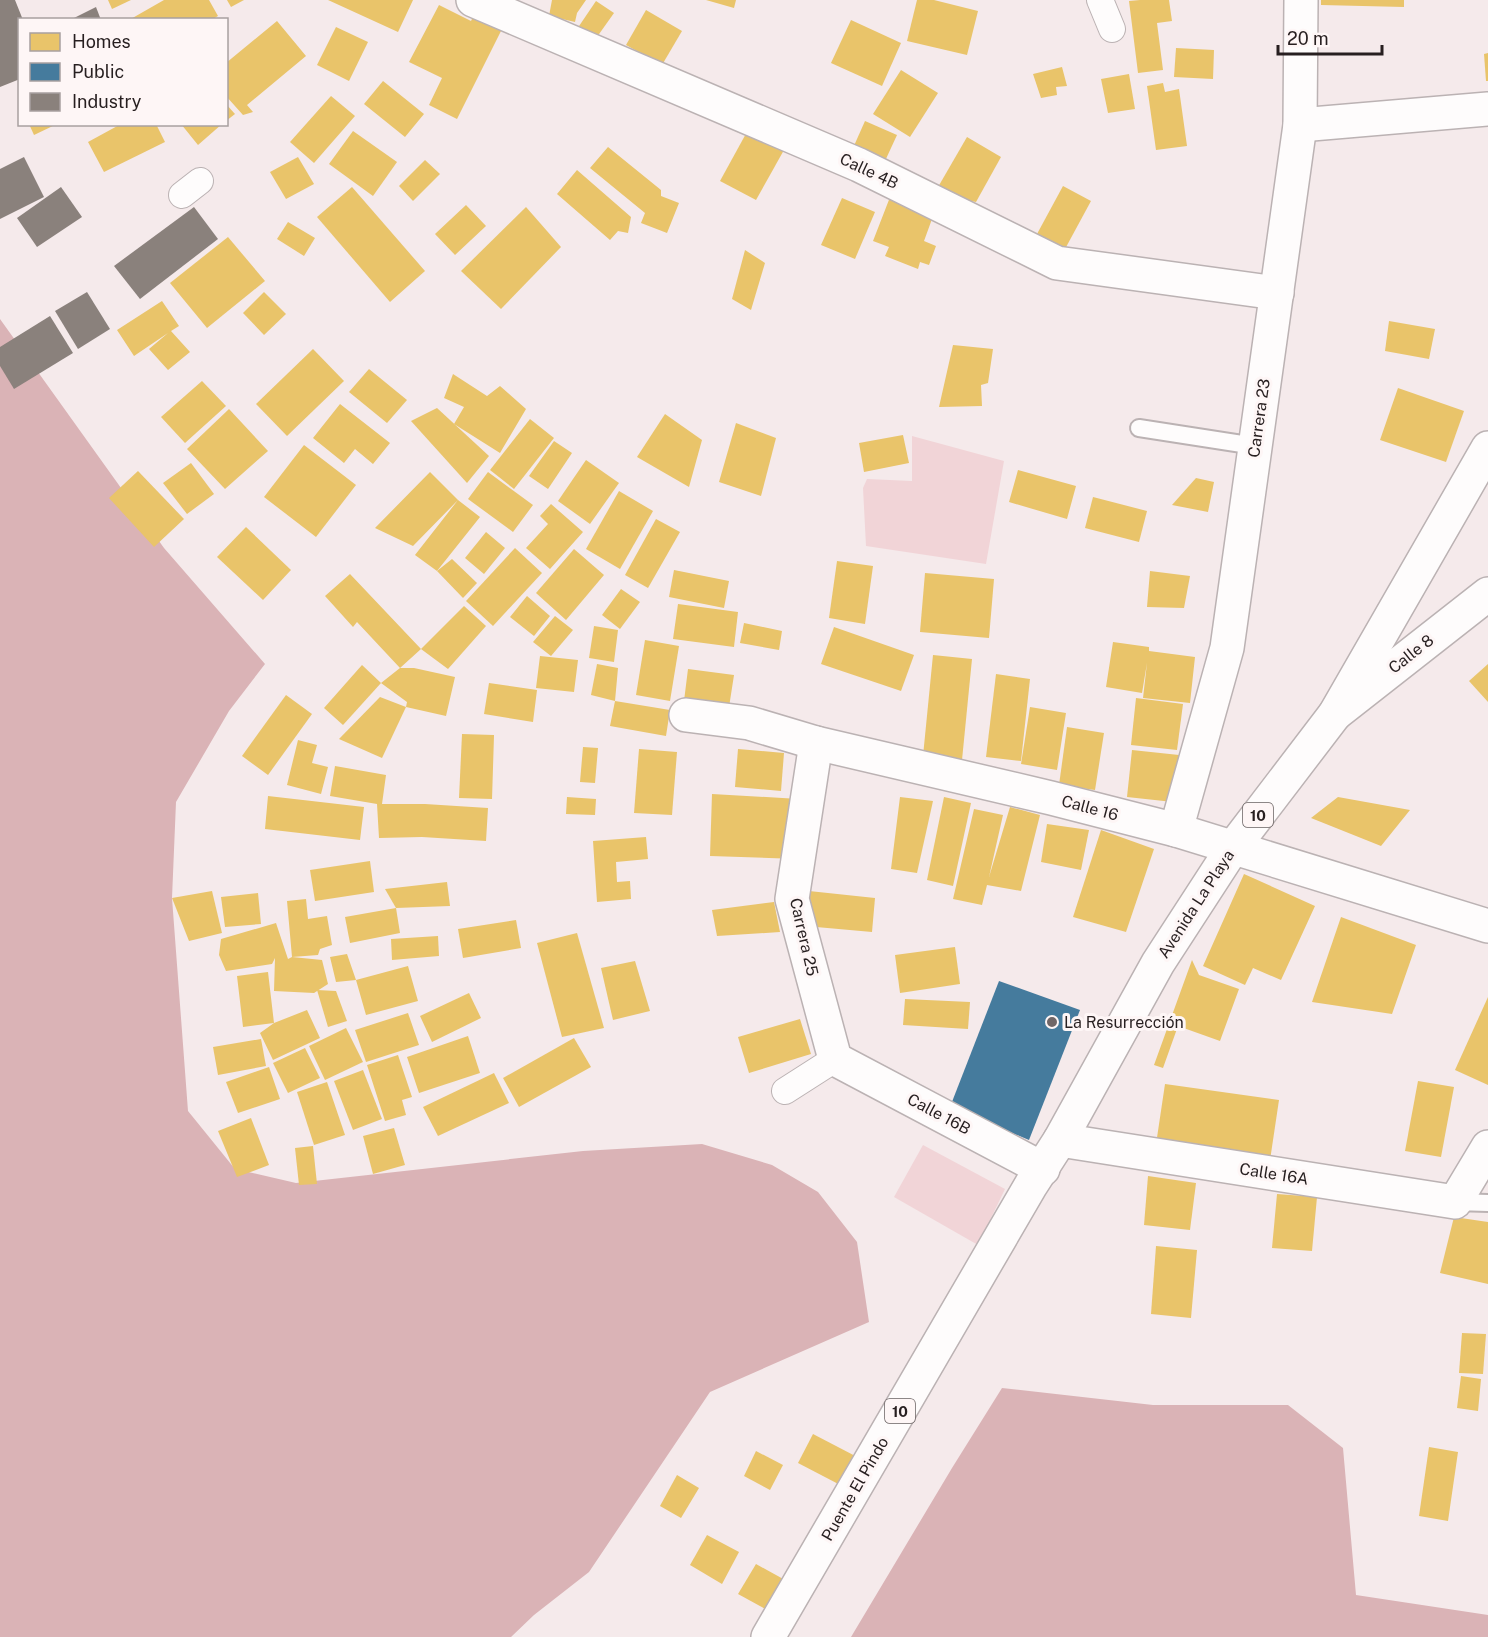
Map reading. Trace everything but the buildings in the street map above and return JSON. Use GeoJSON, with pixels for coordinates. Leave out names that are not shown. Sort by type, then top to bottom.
{"type":"FeatureCollection","features":[{"type":"Feature","properties":{"kind":"street","name":"Calle 4B"},"geometry":{"type":"LineString","coordinates":[[473,0],[859,165],[1057,263],[1277,293]]}},
{"type":"Feature","properties":{"kind":"street"},"geometry":{"type":"LineString","coordinates":[[1100,0],[1112,29]]}},
{"type":"Feature","properties":{"kind":"street","name":"Carrera 23"},"geometry":{"type":"LineString","coordinates":[[1176,830],[1227,648],[1300,125],[1301,0]]}},
{"type":"Feature","properties":{"kind":"street"},"geometry":{"type":"LineString","coordinates":[[1300,125],[1488,109]]}},
{"type":"Feature","properties":{"kind":"street","name":"Avenida La Playa"},"geometry":{"type":"LineString","coordinates":[[1037,1177],[1060,1140],[1158,963],[1232,849],[1335,714],[1488,448]]}},
{"type":"Feature","properties":{"kind":"street","name":"Calle 8"},"geometry":{"type":"LineString","coordinates":[[1335,714],[1488,594]]}},
{"type":"Feature","properties":{"kind":"street","name":"Calle 16"},"geometry":{"type":"LineString","coordinates":[[686,715],[749,723],[816,744],[1040,795],[1176,830],[1488,926]]}},
{"type":"Feature","properties":{"kind":"street","name":"Carrera 25"},"geometry":{"type":"LineString","coordinates":[[816,744],[792,899],[835,1059]]}},
{"type":"Feature","properties":{"kind":"street"},"geometry":{"type":"LineString","coordinates":[[785,1091],[835,1059]]}},
{"type":"Feature","properties":{"kind":"street","name":"Calle 16B"},"geometry":{"type":"LineString","coordinates":[[835,1059],[1037,1177]]}},
{"type":"Feature","properties":{"kind":"street","name":"Calle 16A"},"geometry":{"type":"LineString","coordinates":[[1060,1140],[1455,1202]]}},
{"type":"Feature","properties":{"kind":"street"},"geometry":{"type":"LineString","coordinates":[[1455,1202],[1488,1147]]}},
{"type":"Feature","properties":{"kind":"street","name":"Puente El Pindo"},"geometry":{"type":"LineString","coordinates":[[768,1637],[1037,1177]]}},
{"type":"Feature","properties":{"kind":"lane"},"geometry":{"type":"LineString","coordinates":[[1139,428],[1255,446]]}},
{"type":"Feature","properties":{"kind":"lane","name":"Calle 16A"},"geometry":{"type":"LineString","coordinates":[[1455,1202],[1488,1203]]}},
{"type":"Feature","properties":{"kind":"shaded area"},"geometry":{"type":"Polygon","coordinates":[[[0,319],[164,548],[265,664],[229,711],[176,802],[172,898],[188,1111],[235,1169],[296,1183],[583,1151],[702,1144],[772,1165],[818,1192],[857,1242],[869,1322],[710,1392],[589,1572],[534,1615],[511,1637],[0,1637],[0,319]]]}},
{"type":"Feature","properties":{"kind":"shaded area"},"geometry":{"type":"Polygon","coordinates":[[[912,436],[1004,461],[986,564],[866,546],[863,488],[867,479],[912,481],[912,436]]]}},
{"type":"Feature","properties":{"kind":"shaded area"},"geometry":{"type":"Polygon","coordinates":[[[923,1145],[1005,1189],[978,1245],[894,1197],[923,1145]]]}},
{"type":"Feature","properties":{"kind":"shaded area"},"geometry":{"type":"Polygon","coordinates":[[[1002,1388],[1153,1405],[1288,1405],[1343,1448],[1356,1595],[1488,1615],[1488,1637],[851,1637],[1002,1388]]]}},
{"type":"Feature","properties":{"kind":"place","name":"La Resurrección"},"geometry":{"type":"Point","coordinates":[1052,1022]}}]}
